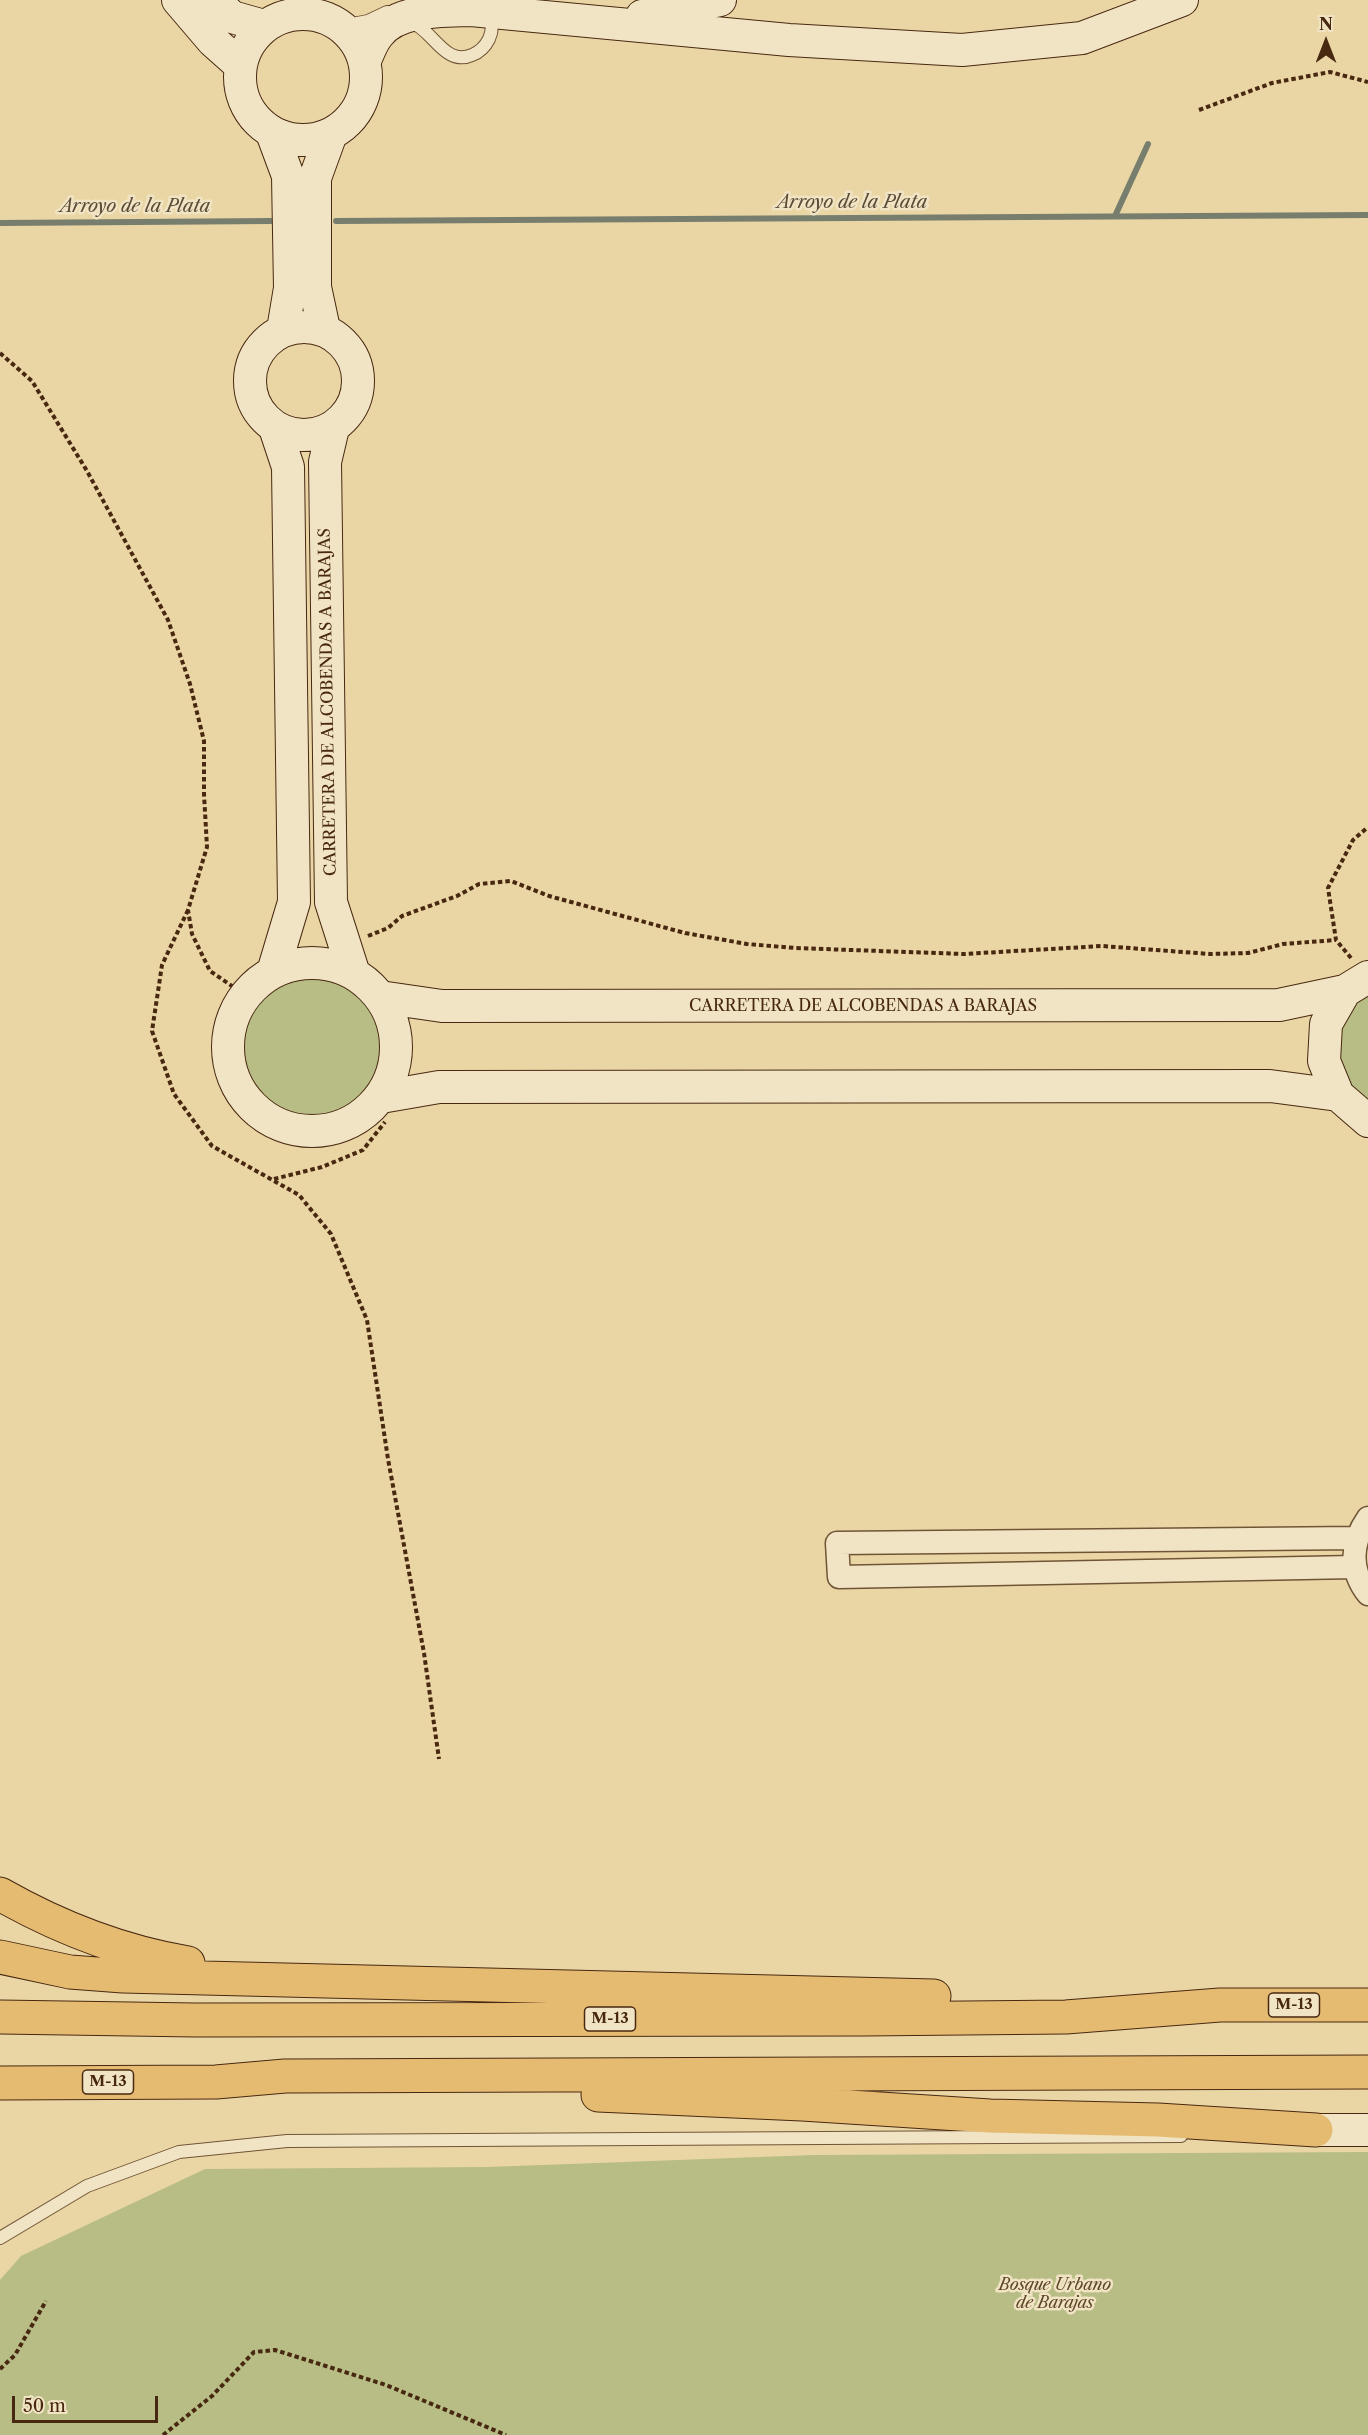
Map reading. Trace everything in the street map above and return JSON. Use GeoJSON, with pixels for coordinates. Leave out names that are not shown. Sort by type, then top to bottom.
{"type":"FeatureCollection","features":[{"type":"Feature","properties":{"kind":"highway"},"geometry":{"type":"LineString","coordinates":[[0,1894],[58,1923],[154,1957],[222,1969],[315,1980]]}},
{"type":"Feature","properties":{"kind":"highway"},"geometry":{"type":"LineString","coordinates":[[0,1957],[70,1972],[123,1976],[863,1995],[1074,1996],[1220,2005]]}},
{"type":"Feature","properties":{"kind":"highway","name":"M-13"},"geometry":{"type":"LineString","coordinates":[[0,2017],[195,2020],[888,2019],[1066,2017],[1220,2005],[1368,2005]]}},
{"type":"Feature","properties":{"kind":"highway","name":"M-13"},"geometry":{"type":"LineString","coordinates":[[0,2083],[216,2082],[285,2076],[1368,2072]]}},
{"type":"Feature","properties":{"kind":"highway"},"geometry":{"type":"LineString","coordinates":[[216,2082],[284,2091],[521,2092],[790,2103],[990,2116],[1158,2120],[1316,2130]]}},
{"type":"Feature","properties":{"kind":"street"},"geometry":{"type":"LineString","coordinates":[[178,0],[213,41],[240,65]]}},
{"type":"Feature","properties":{"kind":"street"},"geometry":{"type":"LineString","coordinates":[[214,0],[232,17],[264,26]]}},
{"type":"Feature","properties":{"kind":"street"},"geometry":{"type":"LineString","coordinates":[[606,22],[720,0]]}},
{"type":"Feature","properties":{"kind":"street"},"geometry":{"type":"LineString","coordinates":[[365,60],[378,34],[395,21],[415,15],[482,6],[606,22],[789,40],[962,50],[1082,38],[1182,0]]}},
{"type":"Feature","properties":{"kind":"street"},"geometry":{"type":"LineString","coordinates":[[302,6],[342,26],[356,41],[365,60],[366,89],[354,116],[332,134],[301,141],[272,133],[251,116],[240,91],[240,65],[248,43],[264,26],[302,6]]}},
{"type":"Feature","properties":{"kind":"street"},"geometry":{"type":"LineString","coordinates":[[272,133],[288,176],[290,288],[283,330]]}},
{"type":"Feature","properties":{"kind":"street"},"geometry":{"type":"LineString","coordinates":[[324,329],[315,287],[315,178],[332,134]]}},
{"type":"Feature","properties":{"kind":"street"},"geometry":{"type":"LineString","coordinates":[[273,972],[294,902],[288,467],[275,428],[257,410],[249,387],[252,363],[264,343],[283,330],[304,326],[324,329],[343,341],[355,360],[359,383],[354,405],[333,428],[304,436],[275,428]]}},
{"type":"Feature","properties":{"kind":"street","name":"CARRETERA DE ALCOBENDAS A BARAJAS"},"geometry":{"type":"LineString","coordinates":[[333,428],[325,462],[331,902],[350,962]]}},
{"type":"Feature","properties":{"kind":"street"},"geometry":{"type":"LineString","coordinates":[[350,962],[380,997],[389,1011],[395,1028],[397,1046],[395,1065],[389,1082],[381,1097],[362,1115],[340,1127],[315,1132],[290,1129],[267,1119],[248,1102],[234,1081],[228,1057],[228,1032],[237,1008],[257,983],[273,972],[298,964],[350,962]]}},
{"type":"Feature","properties":{"kind":"street"},"geometry":{"type":"LineString","coordinates":[[1359,982],[1326,1024],[1324,1061],[1338,1095],[1368,1121]]}},
{"type":"Feature","properties":{"kind":"street","name":"CARRETERA DE ALCOBENDAS A BARAJAS"},"geometry":{"type":"LineString","coordinates":[[380,997],[442,1006],[1279,1005],[1359,982]]}},
{"type":"Feature","properties":{"kind":"street"},"geometry":{"type":"LineString","coordinates":[[381,1097],[439,1087],[1270,1086],[1338,1095]]}},
{"type":"Feature","properties":{"kind":"street"},"geometry":{"type":"LineString","coordinates":[[1368,1518],[1354,1548],[1354,1567],[1361,1585],[1368,1594]]}},
{"type":"Feature","properties":{"kind":"street"},"geometry":{"type":"LineString","coordinates":[[1354,1567],[838,1577],[837,1543],[1357,1538]]}},
{"type":"Feature","properties":{"kind":"street"},"geometry":{"type":"LineString","coordinates":[[1316,2130],[1368,2130]]}},
{"type":"Feature","properties":{"kind":"lane"},"geometry":{"type":"LineString","coordinates":[[342,26],[368,21],[386,12],[425,0]]}},
{"type":"Feature","properties":{"kind":"lane"},"geometry":{"type":"LineString","coordinates":[[395,21],[412,22],[421,26],[449,54],[467,58],[484,47],[490,38],[493,27],[482,6]]}},
{"type":"Feature","properties":{"kind":"lane"},"geometry":{"type":"LineString","coordinates":[[0,2238],[87,2186],[179,2152],[287,2141],[1199,2136],[1316,2130]]}},
{"type":"Feature","properties":{"kind":"path"},"geometry":{"type":"LineString","coordinates":[[1199,110],[1272,83],[1330,72],[1368,82]]}},
{"type":"Feature","properties":{"kind":"path"},"geometry":{"type":"LineString","coordinates":[[0,353],[32,381],[87,471],[168,620],[190,684],[204,741],[207,847],[188,910],[162,966],[152,1031],[174,1094],[212,1146],[299,1195],[331,1234],[367,1320],[388,1459],[424,1653],[439,1759]]}},
{"type":"Feature","properties":{"kind":"path"},"geometry":{"type":"LineString","coordinates":[[1359,982],[1336,940],[1328,888],[1353,840],[1368,827]]}},
{"type":"Feature","properties":{"kind":"path"},"geometry":{"type":"LineString","coordinates":[[350,962],[357,946],[370,934],[388,928],[402,916],[457,896],[479,884],[511,881],[549,896],[685,933],[747,944],[795,948],[964,954],[1102,946],[1210,954],[1248,953],[1283,944],[1336,940]]}},
{"type":"Feature","properties":{"kind":"path"},"geometry":{"type":"LineString","coordinates":[[188,910],[192,934],[210,971],[246,995]]}},
{"type":"Feature","properties":{"kind":"path"},"geometry":{"type":"LineString","coordinates":[[0,2370],[15,2355],[46,2301]]}},
{"type":"Feature","properties":{"kind":"path"},"geometry":{"type":"LineString","coordinates":[[163,2435],[212,2396],[254,2352],[275,2350],[386,2385],[506,2435]]}},
{"type":"Feature","properties":{"kind":"green space"},"geometry":{"type":"Polygon","coordinates":[[[313,976],[340,981],[363,997],[379,1020],[384,1047],[379,1074],[363,1097],[340,1113],[313,1118],[286,1113],[263,1097],[247,1074],[242,1047],[247,1020],[263,997],[286,981],[313,976]]]}},
{"type":"Feature","properties":{"kind":"green space"},"geometry":{"type":"Polygon","coordinates":[[[1368,989],[1368,1104],[1351,1088],[1340,1066],[1337,1043],[1342,1019],[1368,989]]]}},
{"type":"Feature","properties":{"kind":"green space","name":"Bosque Urbano de Barajas"},"geometry":{"type":"Polygon","coordinates":[[[1368,2152],[1368,2435],[0,2435],[0,2280],[21,2256],[205,2169],[488,2167],[814,2155],[1368,2152]]]}},
{"type":"Feature","properties":{"kind":"waterway"},"geometry":{"type":"LineString","coordinates":[[1115,216],[1148,144]]}},
{"type":"Feature","properties":{"kind":"waterway","name":"Arroyo de la Plata"},"geometry":{"type":"LineString","coordinates":[[336,221],[1368,215]]}},
{"type":"Feature","properties":{"kind":"waterway","name":"Arroyo de la Plata"},"geometry":{"type":"LineString","coordinates":[[0,223],[271,221]]}}]}
